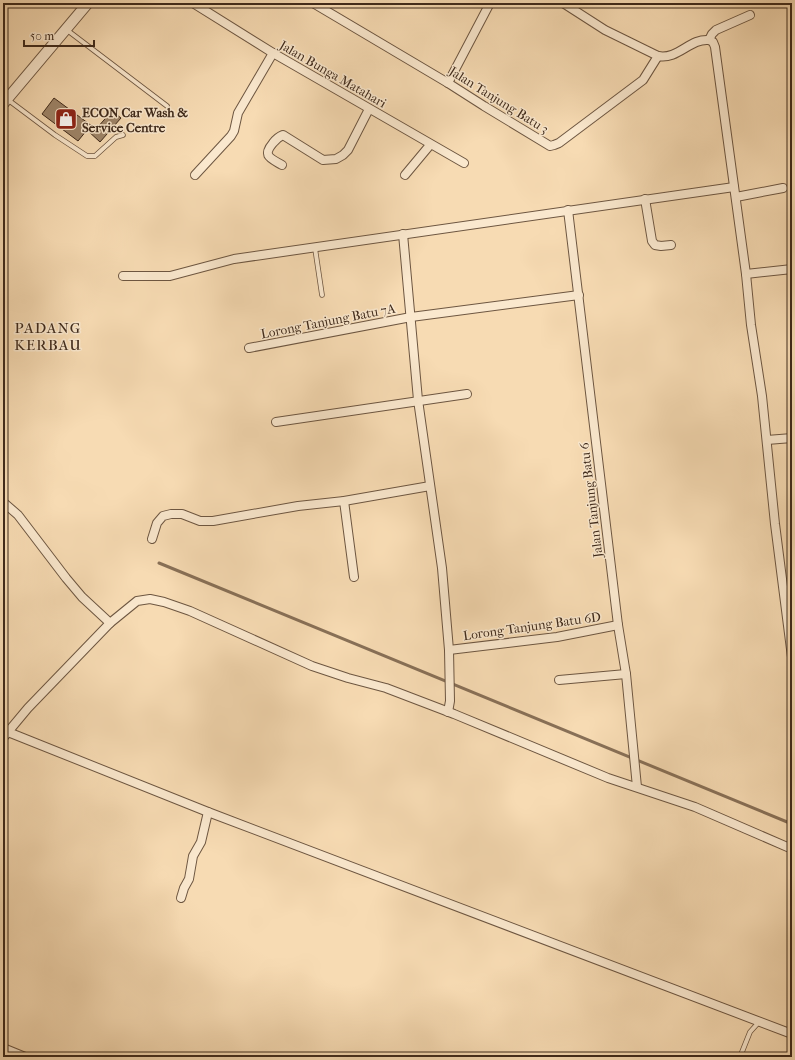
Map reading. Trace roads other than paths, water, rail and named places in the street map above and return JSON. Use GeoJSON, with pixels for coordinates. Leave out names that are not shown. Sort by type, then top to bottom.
{"type":"FeatureCollection","features":[{"type":"Feature","properties":{"kind":"street"},"geometry":{"type":"LineString","coordinates":[[5,101],[88,3]]}},
{"type":"Feature","properties":{"kind":"street","name":"Jalan Bunga Matahari"},"geometry":{"type":"LineString","coordinates":[[193,3],[273,53],[430,145],[464,163]]}},
{"type":"Feature","properties":{"kind":"street","name":"Jalan Tanjung Batu 3"},"geometry":{"type":"LineString","coordinates":[[313,3],[448,83],[550,146],[554,146],[643,80],[658,56]]}},
{"type":"Feature","properties":{"kind":"street"},"geometry":{"type":"LineString","coordinates":[[448,83],[490,3]]}},
{"type":"Feature","properties":{"kind":"street"},"geometry":{"type":"LineString","coordinates":[[566,4],[605,30],[658,56],[665,58],[671,56],[699,40],[709,40],[713,42],[715,47],[746,274],[751,325],[762,396],[774,524],[792,657]]}},
{"type":"Feature","properties":{"kind":"street"},"geometry":{"type":"LineString","coordinates":[[709,40],[716,30],[750,15]]}},
{"type":"Feature","properties":{"kind":"street"},"geometry":{"type":"LineString","coordinates":[[195,175],[231,136],[238,113],[273,53]]}},
{"type":"Feature","properties":{"kind":"street"},"geometry":{"type":"LineString","coordinates":[[282,166],[269,157],[267,153],[267,149],[278,136],[283,135],[323,160],[336,159],[348,150],[369,109]]}},
{"type":"Feature","properties":{"kind":"street"},"geometry":{"type":"LineString","coordinates":[[404,175],[430,145]]}},
{"type":"Feature","properties":{"kind":"street"},"geometry":{"type":"LineString","coordinates":[[123,276],[170,276],[234,259],[734,186]]}},
{"type":"Feature","properties":{"kind":"street"},"geometry":{"type":"LineString","coordinates":[[736,197],[784,188]]}},
{"type":"Feature","properties":{"kind":"street"},"geometry":{"type":"LineString","coordinates":[[645,199],[652,241],[655,245],[671,245]]}},
{"type":"Feature","properties":{"kind":"street","name":"Jalan Tanjung Batu 6"},"geometry":{"type":"LineString","coordinates":[[568,210],[618,625],[626,674],[637,787]]}},
{"type":"Feature","properties":{"kind":"street"},"geometry":{"type":"LineString","coordinates":[[403,234],[412,317],[418,400],[442,568],[449,650],[450,701],[448,712]]}},
{"type":"Feature","properties":{"kind":"street"},"geometry":{"type":"LineString","coordinates":[[746,274],[792,269]]}},
{"type":"Feature","properties":{"kind":"street","name":"Lorong Tanjung Batu 7A"},"geometry":{"type":"LineString","coordinates":[[249,348],[412,317],[579,295]]}},
{"type":"Feature","properties":{"kind":"street"},"geometry":{"type":"LineString","coordinates":[[276,422],[467,394]]}},
{"type":"Feature","properties":{"kind":"street"},"geometry":{"type":"LineString","coordinates":[[767,440],[792,438]]}},
{"type":"Feature","properties":{"kind":"street"},"geometry":{"type":"LineString","coordinates":[[152,539],[157,523],[163,516],[171,514],[182,514],[200,521],[213,521],[298,506],[430,486]]}},
{"type":"Feature","properties":{"kind":"street"},"geometry":{"type":"LineString","coordinates":[[344,500],[354,577]]}},
{"type":"Feature","properties":{"kind":"street"},"geometry":{"type":"LineString","coordinates":[[3,502],[18,515],[82,597],[110,623]]}},
{"type":"Feature","properties":{"kind":"street"},"geometry":{"type":"LineString","coordinates":[[792,849],[695,807],[608,778],[386,688],[348,678],[312,666],[190,611],[150,599],[137,601],[110,623],[6,735],[206,817],[792,1034]]}},
{"type":"Feature","properties":{"kind":"street","name":"Lorong Tanjung Batu 6D"},"geometry":{"type":"LineString","coordinates":[[449,650],[557,637],[618,625]]}},
{"type":"Feature","properties":{"kind":"street"},"geometry":{"type":"LineString","coordinates":[[559,680],[626,674]]}},
{"type":"Feature","properties":{"kind":"street"},"geometry":{"type":"LineString","coordinates":[[181,898],[189,879],[193,856],[201,842],[206,817]]}},
{"type":"Feature","properties":{"kind":"street"},"geometry":{"type":"LineString","coordinates":[[3,1048],[25,1057]]}},
{"type":"Feature","properties":{"kind":"lane"},"geometry":{"type":"LineString","coordinates":[[66,30],[167,106]]}},
{"type":"Feature","properties":{"kind":"lane"},"geometry":{"type":"LineString","coordinates":[[5,101],[87,156],[95,156],[116,136],[123,135]]}},
{"type":"Feature","properties":{"kind":"lane"},"geometry":{"type":"LineString","coordinates":[[316,248],[322,295]]}},
{"type":"Feature","properties":{"kind":"lane"},"geometry":{"type":"LineString","coordinates":[[740,1057],[750,1032],[759,1022]]}},
{"type":"Feature","properties":{"kind":"waterway"},"geometry":{"type":"LineString","coordinates":[[159,563],[792,824]]}},
{"type":"Feature","properties":{"kind":"place","name":"ECON Car Wash & Service Centre"},"geometry":{"type":"Point","coordinates":[66,119]}},
{"type":"Feature","properties":{"kind":"district","name":"PADANG KERBAU"},"geometry":{"type":"Point","coordinates":[48,336]}}]}
